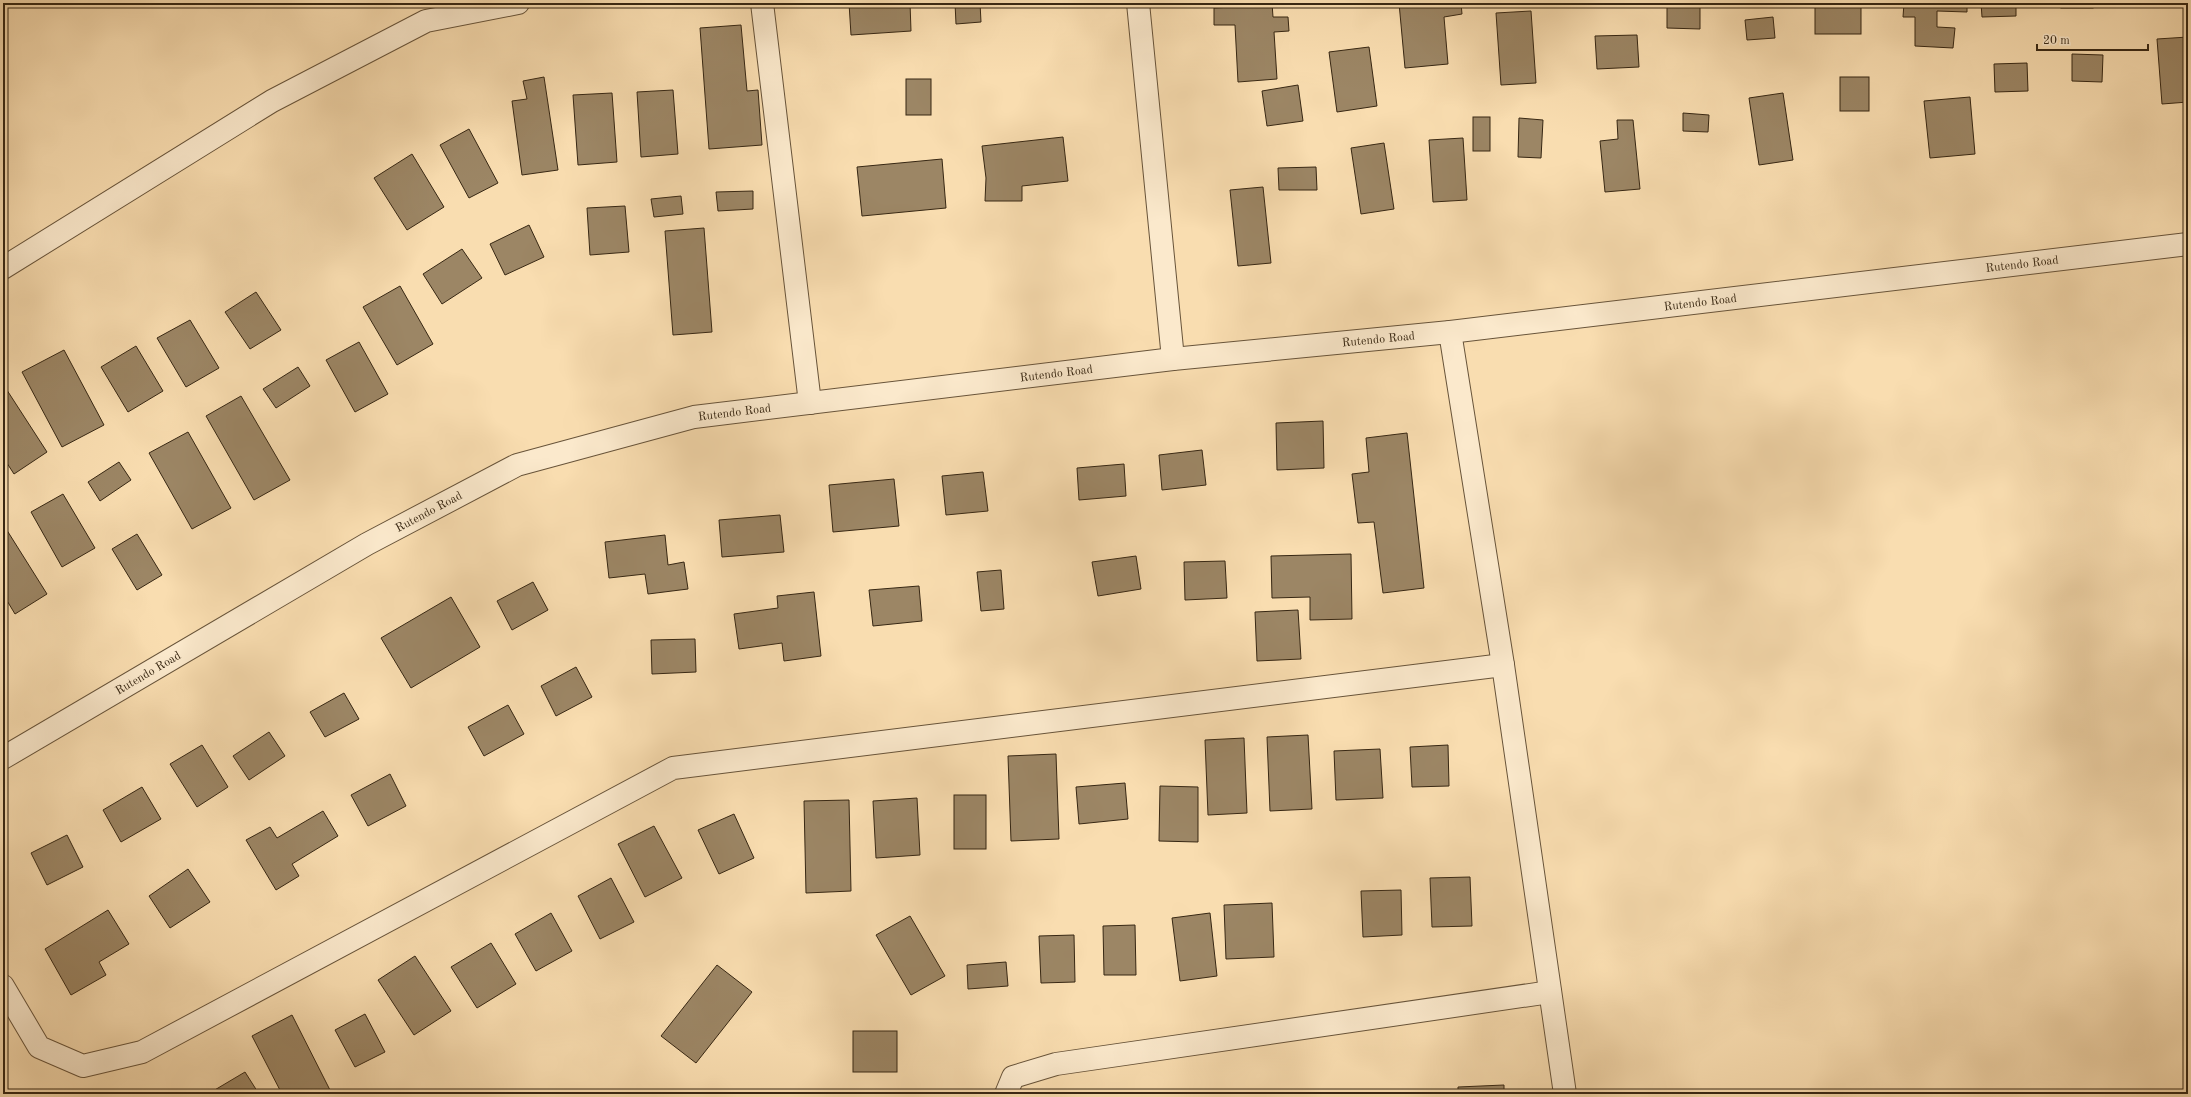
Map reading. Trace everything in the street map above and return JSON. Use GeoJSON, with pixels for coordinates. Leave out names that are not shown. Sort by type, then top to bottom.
{"type":"FeatureCollection","features":[{"type":"Feature","properties":{"kind":"street"},"geometry":{"type":"LineString","coordinates":[[3,268],[272,101],[426,21],[518,3]]}},
{"type":"Feature","properties":{"kind":"street"},"geometry":{"type":"LineString","coordinates":[[762,3],[810,403]]}},
{"type":"Feature","properties":{"kind":"street"},"geometry":{"type":"LineString","coordinates":[[1138,3],[1173,359]]}},
{"type":"Feature","properties":{"kind":"street","name":"Rutendo Road"},"geometry":{"type":"LineString","coordinates":[[3,758],[367,544],[517,465],[694,417],[1173,359],[1450,332],[2188,244]]}},
{"type":"Feature","properties":{"kind":"street"},"geometry":{"type":"LineString","coordinates":[[1450,332],[1503,665],[1565,1094]]}},
{"type":"Feature","properties":{"kind":"street"},"geometry":{"type":"LineString","coordinates":[[3,986],[39,1047],[83,1066],[142,1052],[673,768],[1503,665]]}},
{"type":"Feature","properties":{"kind":"street"},"geometry":{"type":"LineString","coordinates":[[1006,1094],[1013,1077],[1056,1064],[1550,992]]}},
{"type":"Feature","properties":{"kind":"building"},"geometry":{"type":"Polygon","coordinates":[[[849,3],[910,3],[911,31],[851,35],[849,3]]]}},
{"type":"Feature","properties":{"kind":"building"},"geometry":{"type":"Polygon","coordinates":[[[955,3],[980,3],[981,22],[956,24],[955,3]]]}},
{"type":"Feature","properties":{"kind":"building"},"geometry":{"type":"Polygon","coordinates":[[[1233,3],[1272,3],[1273,17],[1288,17],[1289,31],[1274,32],[1277,79],[1238,82],[1235,25],[1214,25],[1214,8],[1233,7],[1233,3]]]}},
{"type":"Feature","properties":{"kind":"building"},"geometry":{"type":"Polygon","coordinates":[[[1399,3],[1461,3],[1462,14],[1444,17],[1448,64],[1405,68],[1399,3]]]}},
{"type":"Feature","properties":{"kind":"building"},"geometry":{"type":"Polygon","coordinates":[[[1667,3],[1700,3],[1700,29],[1667,28],[1667,3]]]}},
{"type":"Feature","properties":{"kind":"building"},"geometry":{"type":"Polygon","coordinates":[[[1739,3],[1780,3],[1780,6],[1739,6],[1739,3]]]}},
{"type":"Feature","properties":{"kind":"building"},"geometry":{"type":"Polygon","coordinates":[[[1815,3],[1861,3],[1861,34],[1815,34],[1815,3]]]}},
{"type":"Feature","properties":{"kind":"building"},"geometry":{"type":"Polygon","coordinates":[[[1904,3],[1967,3],[1967,12],[1937,11],[1937,27],[1955,28],[1953,48],[1915,46],[1915,17],[1903,17],[1904,3]]]}},
{"type":"Feature","properties":{"kind":"building"},"geometry":{"type":"Polygon","coordinates":[[[1981,3],[2016,3],[2016,16],[1982,17],[1981,3]]]}},
{"type":"Feature","properties":{"kind":"building"},"geometry":{"type":"Polygon","coordinates":[[[2061,3],[2093,3],[2093,8],[2061,8],[2061,3]]]}},
{"type":"Feature","properties":{"kind":"building"},"geometry":{"type":"Polygon","coordinates":[[[1531,11],[1536,83],[1501,85],[1496,13],[1531,11]]]}},
{"type":"Feature","properties":{"kind":"building"},"geometry":{"type":"Polygon","coordinates":[[[1773,17],[1775,38],[1747,40],[1745,20],[1773,17]]]}},
{"type":"Feature","properties":{"kind":"building"},"geometry":{"type":"Polygon","coordinates":[[[741,25],[747,91],[758,90],[762,145],[709,149],[700,28],[741,25]]]}},
{"type":"Feature","properties":{"kind":"building"},"geometry":{"type":"Polygon","coordinates":[[[1637,35],[1639,67],[1597,69],[1595,36],[1637,35]]]}},
{"type":"Feature","properties":{"kind":"building"},"geometry":{"type":"Polygon","coordinates":[[[2188,37],[2188,102],[2162,104],[2157,39],[2188,37]]]}},
{"type":"Feature","properties":{"kind":"building"},"geometry":{"type":"Polygon","coordinates":[[[1369,47],[1377,106],[1337,112],[1329,52],[1369,47]]]}},
{"type":"Feature","properties":{"kind":"building"},"geometry":{"type":"Polygon","coordinates":[[[2072,54],[2103,55],[2102,82],[2072,81],[2072,54]]]}},
{"type":"Feature","properties":{"kind":"building"},"geometry":{"type":"Polygon","coordinates":[[[2027,63],[2028,91],[1995,92],[1994,64],[2027,63]]]}},
{"type":"Feature","properties":{"kind":"building"},"geometry":{"type":"Polygon","coordinates":[[[544,77],[558,170],[522,175],[512,101],[527,99],[523,81],[544,77]]]}},
{"type":"Feature","properties":{"kind":"building"},"geometry":{"type":"Polygon","coordinates":[[[1840,77],[1869,77],[1869,111],[1840,111],[1840,77]]]}},
{"type":"Feature","properties":{"kind":"building"},"geometry":{"type":"Polygon","coordinates":[[[906,79],[931,79],[931,115],[906,115],[906,79]]]}},
{"type":"Feature","properties":{"kind":"building"},"geometry":{"type":"Polygon","coordinates":[[[1298,85],[1303,121],[1267,126],[1262,91],[1298,85]]]}},
{"type":"Feature","properties":{"kind":"building"},"geometry":{"type":"Polygon","coordinates":[[[673,90],[678,154],[641,157],[637,92],[673,90]]]}},
{"type":"Feature","properties":{"kind":"building"},"geometry":{"type":"Polygon","coordinates":[[[612,93],[617,162],[578,165],[573,95],[612,93]]]}},
{"type":"Feature","properties":{"kind":"building"},"geometry":{"type":"Polygon","coordinates":[[[1783,93],[1793,160],[1759,165],[1749,98],[1783,93]]]}},
{"type":"Feature","properties":{"kind":"building"},"geometry":{"type":"Polygon","coordinates":[[[1970,97],[1975,154],[1930,158],[1924,101],[1970,97]]]}},
{"type":"Feature","properties":{"kind":"building"},"geometry":{"type":"Polygon","coordinates":[[[1683,113],[1709,115],[1708,132],[1683,131],[1683,113]]]}},
{"type":"Feature","properties":{"kind":"building"},"geometry":{"type":"Polygon","coordinates":[[[1473,117],[1490,117],[1490,151],[1473,151],[1473,117]]]}},
{"type":"Feature","properties":{"kind":"building"},"geometry":{"type":"Polygon","coordinates":[[[1519,118],[1543,120],[1541,158],[1518,157],[1519,118]]]}},
{"type":"Feature","properties":{"kind":"building"},"geometry":{"type":"Polygon","coordinates":[[[1617,120],[1633,120],[1640,189],[1605,192],[1600,141],[1618,139],[1617,120]]]}},
{"type":"Feature","properties":{"kind":"building"},"geometry":{"type":"Polygon","coordinates":[[[469,129],[498,183],[469,198],[440,145],[469,129]]]}},
{"type":"Feature","properties":{"kind":"building"},"geometry":{"type":"Polygon","coordinates":[[[1063,137],[1068,181],[1022,186],[1022,201],[985,201],[986,178],[982,146],[1063,137]]]}},
{"type":"Feature","properties":{"kind":"building"},"geometry":{"type":"Polygon","coordinates":[[[1463,138],[1467,200],[1433,202],[1429,140],[1463,138]]]}},
{"type":"Feature","properties":{"kind":"building"},"geometry":{"type":"Polygon","coordinates":[[[1384,143],[1394,209],[1361,214],[1351,148],[1384,143]]]}},
{"type":"Feature","properties":{"kind":"building"},"geometry":{"type":"Polygon","coordinates":[[[412,154],[444,207],[407,230],[374,178],[412,154]]]}},
{"type":"Feature","properties":{"kind":"building"},"geometry":{"type":"Polygon","coordinates":[[[942,159],[946,208],[862,216],[857,167],[942,159]]]}},
{"type":"Feature","properties":{"kind":"building"},"geometry":{"type":"Polygon","coordinates":[[[1316,167],[1317,190],[1279,190],[1278,168],[1316,167]]]}},
{"type":"Feature","properties":{"kind":"building"},"geometry":{"type":"Polygon","coordinates":[[[1263,187],[1271,263],[1238,266],[1230,190],[1263,187]]]}},
{"type":"Feature","properties":{"kind":"building"},"geometry":{"type":"Polygon","coordinates":[[[753,191],[753,209],[718,211],[716,192],[753,191]]]}},
{"type":"Feature","properties":{"kind":"building"},"geometry":{"type":"Polygon","coordinates":[[[681,196],[683,214],[654,217],[651,199],[681,196]]]}},
{"type":"Feature","properties":{"kind":"building"},"geometry":{"type":"Polygon","coordinates":[[[625,206],[629,252],[590,255],[587,208],[625,206]]]}},
{"type":"Feature","properties":{"kind":"building"},"geometry":{"type":"Polygon","coordinates":[[[529,225],[544,257],[505,275],[490,244],[529,225]]]}},
{"type":"Feature","properties":{"kind":"building"},"geometry":{"type":"Polygon","coordinates":[[[704,228],[712,332],[673,335],[665,231],[704,228]]]}},
{"type":"Feature","properties":{"kind":"building"},"geometry":{"type":"Polygon","coordinates":[[[462,249],[482,278],[442,304],[423,274],[462,249]]]}},
{"type":"Feature","properties":{"kind":"building"},"geometry":{"type":"Polygon","coordinates":[[[400,286],[433,344],[397,365],[363,307],[400,286]]]}},
{"type":"Feature","properties":{"kind":"building"},"geometry":{"type":"Polygon","coordinates":[[[256,292],[281,330],[250,349],[225,312],[256,292]]]}},
{"type":"Feature","properties":{"kind":"building"},"geometry":{"type":"Polygon","coordinates":[[[190,320],[219,368],[186,387],[157,338],[190,320]]]}},
{"type":"Feature","properties":{"kind":"building"},"geometry":{"type":"Polygon","coordinates":[[[359,342],[388,394],[355,412],[326,360],[359,342]]]}},
{"type":"Feature","properties":{"kind":"building"},"geometry":{"type":"Polygon","coordinates":[[[136,346],[163,391],[128,412],[101,367],[136,346]]]}},
{"type":"Feature","properties":{"kind":"building"},"geometry":{"type":"Polygon","coordinates":[[[64,350],[104,425],[62,447],[22,372],[64,350]]]}},
{"type":"Feature","properties":{"kind":"building"},"geometry":{"type":"Polygon","coordinates":[[[298,367],[310,386],[276,408],[263,389],[298,367]]]}},
{"type":"Feature","properties":{"kind":"building"},"geometry":{"type":"Polygon","coordinates":[[[3,384],[47,452],[14,474],[3,457],[3,384]]]}},
{"type":"Feature","properties":{"kind":"building"},"geometry":{"type":"Polygon","coordinates":[[[241,396],[290,480],[254,500],[206,416],[241,396]]]}},
{"type":"Feature","properties":{"kind":"building"},"geometry":{"type":"Polygon","coordinates":[[[1323,421],[1324,468],[1277,470],[1276,423],[1323,421]]]}},
{"type":"Feature","properties":{"kind":"building"},"geometry":{"type":"Polygon","coordinates":[[[188,432],[231,508],[192,529],[149,453],[188,432]]]}},
{"type":"Feature","properties":{"kind":"building"},"geometry":{"type":"Polygon","coordinates":[[[1407,433],[1424,588],[1383,593],[1374,522],[1358,523],[1352,474],[1369,472],[1366,438],[1407,433]]]}},
{"type":"Feature","properties":{"kind":"building"},"geometry":{"type":"Polygon","coordinates":[[[1202,450],[1206,485],[1162,490],[1159,455],[1202,450]]]}},
{"type":"Feature","properties":{"kind":"building"},"geometry":{"type":"Polygon","coordinates":[[[119,462],[131,480],[100,501],[88,482],[119,462]]]}},
{"type":"Feature","properties":{"kind":"building"},"geometry":{"type":"Polygon","coordinates":[[[1124,464],[1126,496],[1079,500],[1077,468],[1124,464]]]}},
{"type":"Feature","properties":{"kind":"building"},"geometry":{"type":"Polygon","coordinates":[[[983,472],[988,511],[946,515],[942,476],[983,472]]]}},
{"type":"Feature","properties":{"kind":"building"},"geometry":{"type":"Polygon","coordinates":[[[894,479],[899,526],[833,532],[829,485],[894,479]]]}},
{"type":"Feature","properties":{"kind":"building"},"geometry":{"type":"Polygon","coordinates":[[[63,494],[95,548],[62,567],[31,512],[63,494]]]}},
{"type":"Feature","properties":{"kind":"building"},"geometry":{"type":"Polygon","coordinates":[[[780,515],[784,552],[722,557],[719,520],[780,515]]]}},
{"type":"Feature","properties":{"kind":"building"},"geometry":{"type":"Polygon","coordinates":[[[3,524],[47,594],[15,614],[3,594],[3,524]]]}},
{"type":"Feature","properties":{"kind":"building"},"geometry":{"type":"Polygon","coordinates":[[[137,534],[162,575],[137,590],[112,549],[137,534]]]}},
{"type":"Feature","properties":{"kind":"building"},"geometry":{"type":"Polygon","coordinates":[[[665,535],[668,565],[684,562],[688,589],[648,594],[645,574],[609,578],[605,542],[665,535]]]}},
{"type":"Feature","properties":{"kind":"building"},"geometry":{"type":"Polygon","coordinates":[[[1351,554],[1352,619],[1310,620],[1310,597],[1272,598],[1271,556],[1351,554]]]}},
{"type":"Feature","properties":{"kind":"building"},"geometry":{"type":"Polygon","coordinates":[[[1136,556],[1141,589],[1098,596],[1092,562],[1136,556]]]}},
{"type":"Feature","properties":{"kind":"building"},"geometry":{"type":"Polygon","coordinates":[[[1225,561],[1227,598],[1185,600],[1184,562],[1225,561]]]}},
{"type":"Feature","properties":{"kind":"building"},"geometry":{"type":"Polygon","coordinates":[[[1001,570],[1004,609],[981,611],[977,572],[1001,570]]]}},
{"type":"Feature","properties":{"kind":"building"},"geometry":{"type":"Polygon","coordinates":[[[533,582],[548,610],[512,630],[497,601],[533,582]]]}},
{"type":"Feature","properties":{"kind":"building"},"geometry":{"type":"Polygon","coordinates":[[[919,586],[922,621],[873,626],[869,590],[919,586]]]}},
{"type":"Feature","properties":{"kind":"building"},"geometry":{"type":"Polygon","coordinates":[[[814,592],[821,656],[784,661],[782,643],[739,649],[734,614],[778,608],[777,596],[814,592]]]}},
{"type":"Feature","properties":{"kind":"building"},"geometry":{"type":"Polygon","coordinates":[[[451,597],[480,647],[411,688],[381,638],[451,597]]]}},
{"type":"Feature","properties":{"kind":"building"},"geometry":{"type":"Polygon","coordinates":[[[1298,610],[1301,659],[1257,661],[1255,612],[1298,610]]]}},
{"type":"Feature","properties":{"kind":"building"},"geometry":{"type":"Polygon","coordinates":[[[695,639],[696,672],[652,674],[651,640],[695,639]]]}},
{"type":"Feature","properties":{"kind":"building"},"geometry":{"type":"Polygon","coordinates":[[[576,667],[592,697],[556,716],[541,686],[576,667]]]}},
{"type":"Feature","properties":{"kind":"building"},"geometry":{"type":"Polygon","coordinates":[[[344,693],[359,719],[325,737],[310,712],[344,693]]]}},
{"type":"Feature","properties":{"kind":"building"},"geometry":{"type":"Polygon","coordinates":[[[508,705],[524,734],[484,756],[468,727],[508,705]]]}},
{"type":"Feature","properties":{"kind":"building"},"geometry":{"type":"Polygon","coordinates":[[[269,732],[285,756],[249,780],[233,756],[269,732]]]}},
{"type":"Feature","properties":{"kind":"building"},"geometry":{"type":"Polygon","coordinates":[[[1308,735],[1312,809],[1270,811],[1267,737],[1308,735]]]}},
{"type":"Feature","properties":{"kind":"building"},"geometry":{"type":"Polygon","coordinates":[[[1244,738],[1247,813],[1208,815],[1205,740],[1244,738]]]}},
{"type":"Feature","properties":{"kind":"building"},"geometry":{"type":"Polygon","coordinates":[[[202,745],[228,787],[197,807],[170,764],[202,745]]]}},
{"type":"Feature","properties":{"kind":"building"},"geometry":{"type":"Polygon","coordinates":[[[1448,745],[1449,786],[1412,787],[1410,747],[1448,745]]]}},
{"type":"Feature","properties":{"kind":"building"},"geometry":{"type":"Polygon","coordinates":[[[1380,749],[1383,798],[1336,800],[1334,751],[1380,749]]]}},
{"type":"Feature","properties":{"kind":"building"},"geometry":{"type":"Polygon","coordinates":[[[1056,754],[1059,839],[1011,841],[1008,756],[1056,754]]]}},
{"type":"Feature","properties":{"kind":"building"},"geometry":{"type":"Polygon","coordinates":[[[390,774],[406,806],[368,826],[351,795],[390,774]]]}},
{"type":"Feature","properties":{"kind":"building"},"geometry":{"type":"Polygon","coordinates":[[[1125,783],[1128,819],[1079,824],[1076,787],[1125,783]]]}},
{"type":"Feature","properties":{"kind":"building"},"geometry":{"type":"Polygon","coordinates":[[[1160,786],[1198,787],[1198,842],[1159,841],[1160,786]]]}},
{"type":"Feature","properties":{"kind":"building"},"geometry":{"type":"Polygon","coordinates":[[[142,787],[161,819],[121,842],[103,810],[142,787]]]}},
{"type":"Feature","properties":{"kind":"building"},"geometry":{"type":"Polygon","coordinates":[[[954,795],[986,795],[986,849],[954,849],[954,795]]]}},
{"type":"Feature","properties":{"kind":"building"},"geometry":{"type":"Polygon","coordinates":[[[917,798],[920,855],[876,858],[873,801],[917,798]]]}},
{"type":"Feature","properties":{"kind":"building"},"geometry":{"type":"Polygon","coordinates":[[[849,800],[851,891],[806,893],[804,801],[849,800]]]}},
{"type":"Feature","properties":{"kind":"building"},"geometry":{"type":"Polygon","coordinates":[[[323,811],[338,836],[292,864],[299,876],[276,890],[246,840],[270,827],[277,838],[323,811]]]}},
{"type":"Feature","properties":{"kind":"building"},"geometry":{"type":"Polygon","coordinates":[[[734,814],[754,858],[719,874],[698,830],[734,814]]]}},
{"type":"Feature","properties":{"kind":"building"},"geometry":{"type":"Polygon","coordinates":[[[654,826],[682,878],[645,897],[618,844],[654,826]]]}},
{"type":"Feature","properties":{"kind":"building"},"geometry":{"type":"Polygon","coordinates":[[[67,835],[83,867],[47,885],[31,853],[67,835]]]}},
{"type":"Feature","properties":{"kind":"building"},"geometry":{"type":"Polygon","coordinates":[[[188,869],[210,902],[170,928],[149,896],[188,869]]]}},
{"type":"Feature","properties":{"kind":"building"},"geometry":{"type":"Polygon","coordinates":[[[1470,877],[1472,926],[1432,927],[1430,878],[1470,877]]]}},
{"type":"Feature","properties":{"kind":"building"},"geometry":{"type":"Polygon","coordinates":[[[611,878],[634,922],[600,939],[578,896],[611,878]]]}},
{"type":"Feature","properties":{"kind":"building"},"geometry":{"type":"Polygon","coordinates":[[[1401,890],[1402,935],[1363,937],[1361,891],[1401,890]]]}},
{"type":"Feature","properties":{"kind":"building"},"geometry":{"type":"Polygon","coordinates":[[[1272,903],[1274,957],[1226,959],[1224,905],[1272,903]]]}},
{"type":"Feature","properties":{"kind":"building"},"geometry":{"type":"Polygon","coordinates":[[[108,910],[129,944],[99,962],[106,975],[71,995],[45,949],[108,910]]]}},
{"type":"Feature","properties":{"kind":"building"},"geometry":{"type":"Polygon","coordinates":[[[551,913],[572,951],[536,971],[515,934],[551,913]]]}},
{"type":"Feature","properties":{"kind":"building"},"geometry":{"type":"Polygon","coordinates":[[[1210,913],[1217,976],[1180,981],[1172,918],[1210,913]]]}},
{"type":"Feature","properties":{"kind":"building"},"geometry":{"type":"Polygon","coordinates":[[[910,916],[945,976],[911,995],[876,935],[910,916]]]}},
{"type":"Feature","properties":{"kind":"building"},"geometry":{"type":"Polygon","coordinates":[[[1135,925],[1136,975],[1104,975],[1103,926],[1135,925]]]}},
{"type":"Feature","properties":{"kind":"building"},"geometry":{"type":"Polygon","coordinates":[[[1074,935],[1075,982],[1041,983],[1039,936],[1074,935]]]}},
{"type":"Feature","properties":{"kind":"building"},"geometry":{"type":"Polygon","coordinates":[[[491,943],[516,984],[477,1008],[451,967],[491,943]]]}},
{"type":"Feature","properties":{"kind":"building"},"geometry":{"type":"Polygon","coordinates":[[[415,956],[451,1011],[414,1035],[378,980],[415,956]]]}},
{"type":"Feature","properties":{"kind":"building"},"geometry":{"type":"Polygon","coordinates":[[[1006,962],[1008,986],[968,989],[967,965],[1006,962]]]}},
{"type":"Feature","properties":{"kind":"building"},"geometry":{"type":"Polygon","coordinates":[[[717,965],[752,992],[696,1063],[661,1036],[717,965]]]}},
{"type":"Feature","properties":{"kind":"building"},"geometry":{"type":"Polygon","coordinates":[[[365,1014],[385,1052],[355,1067],[335,1030],[365,1014]]]}},
{"type":"Feature","properties":{"kind":"building"},"geometry":{"type":"Polygon","coordinates":[[[292,1015],[332,1094],[282,1094],[252,1036],[292,1015]]]}},
{"type":"Feature","properties":{"kind":"building"},"geometry":{"type":"Polygon","coordinates":[[[853,1031],[897,1031],[897,1072],[853,1072],[853,1031]]]}},
{"type":"Feature","properties":{"kind":"building"},"geometry":{"type":"Polygon","coordinates":[[[245,1072],[259,1094],[215,1094],[213,1091],[245,1072]]]}},
{"type":"Feature","properties":{"kind":"building"},"geometry":{"type":"Polygon","coordinates":[[[1504,1085],[1504,1094],[1458,1094],[1458,1087],[1504,1085]]]}}]}
